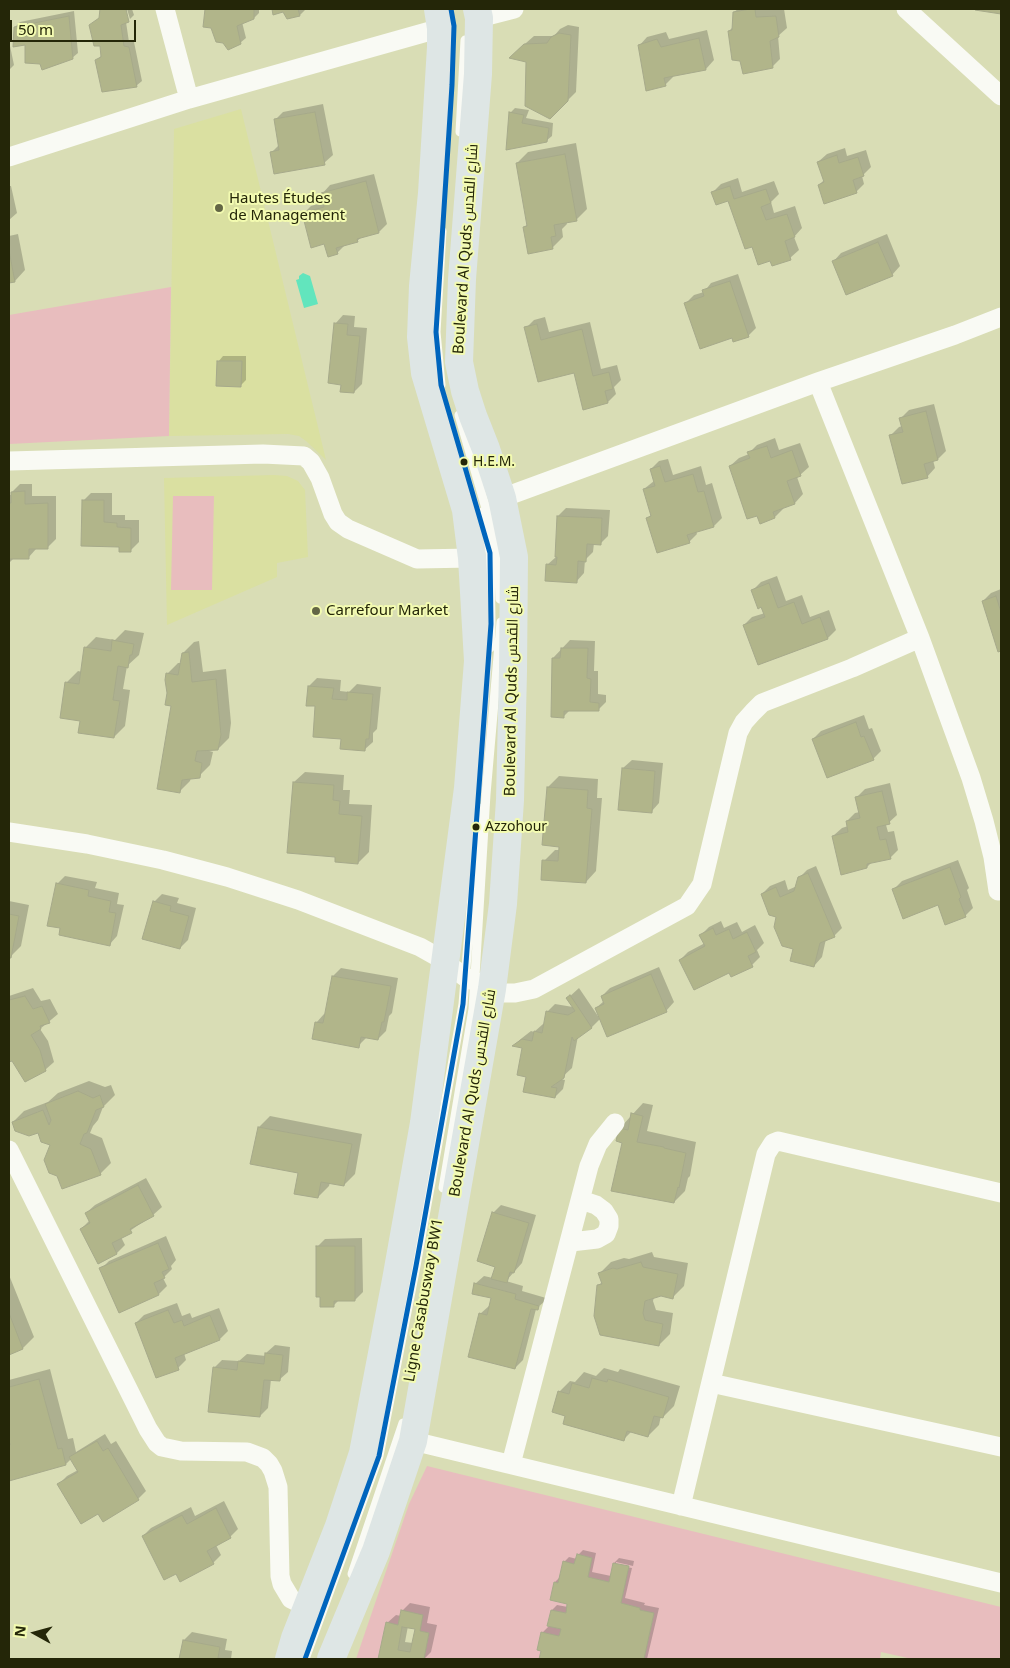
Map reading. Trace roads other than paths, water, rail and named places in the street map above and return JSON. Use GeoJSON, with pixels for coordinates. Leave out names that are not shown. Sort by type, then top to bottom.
{"type":"FeatureCollection","features":[{"type":"Feature","properties":{"kind":"main road","name":"Boulevard Al Quds شارع القدس"},"geometry":{"type":"LineString","coordinates":[[289,1659],[339,1526],[363,1453],[424,1124],[469,978],[503,904],[510,809],[514,557],[502,498],[486,449],[472,416],[459,362],[462,279],[478,74],[459,17]]}},
{"type":"Feature","properties":{"kind":"main road","name":"Boulevard Al Quds شارع القدس"},"geometry":{"type":"LineString","coordinates":[[331,1659],[376,1551],[413,1441],[469,978],[468,788],[478,661],[472,558],[466,510],[425,373],[421,338],[423,286],[432,193],[459,17]]}},
{"type":"Feature","properties":{"kind":"street"},"geometry":{"type":"LineString","coordinates":[[165,9],[189,99]]}},
{"type":"Feature","properties":{"kind":"street"},"geometry":{"type":"LineString","coordinates":[[9,157],[189,99],[459,17],[514,9]]}},
{"type":"Feature","properties":{"kind":"street"},"geometry":{"type":"LineString","coordinates":[[906,9],[1001,96]]}},
{"type":"Feature","properties":{"kind":"street"},"geometry":{"type":"LineString","coordinates":[[502,498],[1001,317]]}},
{"type":"Feature","properties":{"kind":"street"},"geometry":{"type":"LineString","coordinates":[[818,382],[920,638],[971,778],[984,821],[998,891]]}},
{"type":"Feature","properties":{"kind":"street"},"geometry":{"type":"LineString","coordinates":[[9,461],[263,454],[304,456],[311,462],[320,478],[333,514],[338,522],[348,529],[417,559],[472,558]]}},
{"type":"Feature","properties":{"kind":"street"},"geometry":{"type":"LineString","coordinates":[[9,832],[88,844],[163,860],[227,877],[298,900],[420,947],[469,978],[500,993],[515,993],[534,989],[687,906],[702,884],[738,734],[744,722],[762,703],[852,668],[920,638]]}},
{"type":"Feature","properties":{"kind":"street"},"geometry":{"type":"LineString","coordinates":[[511,1464],[593,1156],[598,1144],[615,1123]]}},
{"type":"Feature","properties":{"kind":"street"},"geometry":{"type":"LineString","coordinates":[[681,1506],[766,1154],[773,1143],[778,1141],[1001,1193]]}},
{"type":"Feature","properties":{"kind":"street"},"geometry":{"type":"LineString","coordinates":[[9,1150],[157,1443],[162,1447],[181,1451],[247,1452],[263,1458],[273,1470],[278,1487],[280,1576],[282,1584],[291,1599],[307,1607]]}},
{"type":"Feature","properties":{"kind":"street"},"geometry":{"type":"LineString","coordinates":[[571,1242],[597,1239],[606,1234],[609,1226],[609,1218],[604,1211],[596,1205],[581,1200]]}},
{"type":"Feature","properties":{"kind":"street"},"geometry":{"type":"LineString","coordinates":[[711,1383],[1001,1447]]}},
{"type":"Feature","properties":{"kind":"street"},"geometry":{"type":"LineString","coordinates":[[413,1441],[1001,1583]]}},
{"type":"Feature","properties":{"kind":"lane"},"geometry":{"type":"LineString","coordinates":[[459,17],[460,137]]}},
{"type":"Feature","properties":{"kind":"lane","name":"Ligne Casabusway BW1"},"geometry":{"type":"LineString","coordinates":[[441,1202],[473,1009],[469,978],[491,624],[490,553],[441,386],[436,332],[454,26],[459,17]]}},
{"type":"Feature","properties":{"kind":"lane","name":"Ligne Casabusway BW1"},"geometry":{"type":"LineString","coordinates":[[306,1659],[379,1456],[469,978],[501,610],[498,550],[449,380],[448,363]]}},
{"type":"Feature","properties":{"kind":"lane"},"geometry":{"type":"LineString","coordinates":[[348,1587],[405,1415]]}},
{"type":"Feature","properties":{"kind":"lane"},"geometry":{"type":"LineString","coordinates":[[322,1659],[332,1632]]}},
{"type":"Feature","properties":{"kind":"place","name":"Hautes Études de Management"},"geometry":{"type":"Point","coordinates":[219,208]}},
{"type":"Feature","properties":{"kind":"place","name":"H.E.M."},"geometry":{"type":"Point","coordinates":[464,462]}},
{"type":"Feature","properties":{"kind":"place","name":"Carrefour Market"},"geometry":{"type":"Point","coordinates":[316,611]}},
{"type":"Feature","properties":{"kind":"place","name":"Azzohour"},"geometry":{"type":"Point","coordinates":[476,827]}}]}
